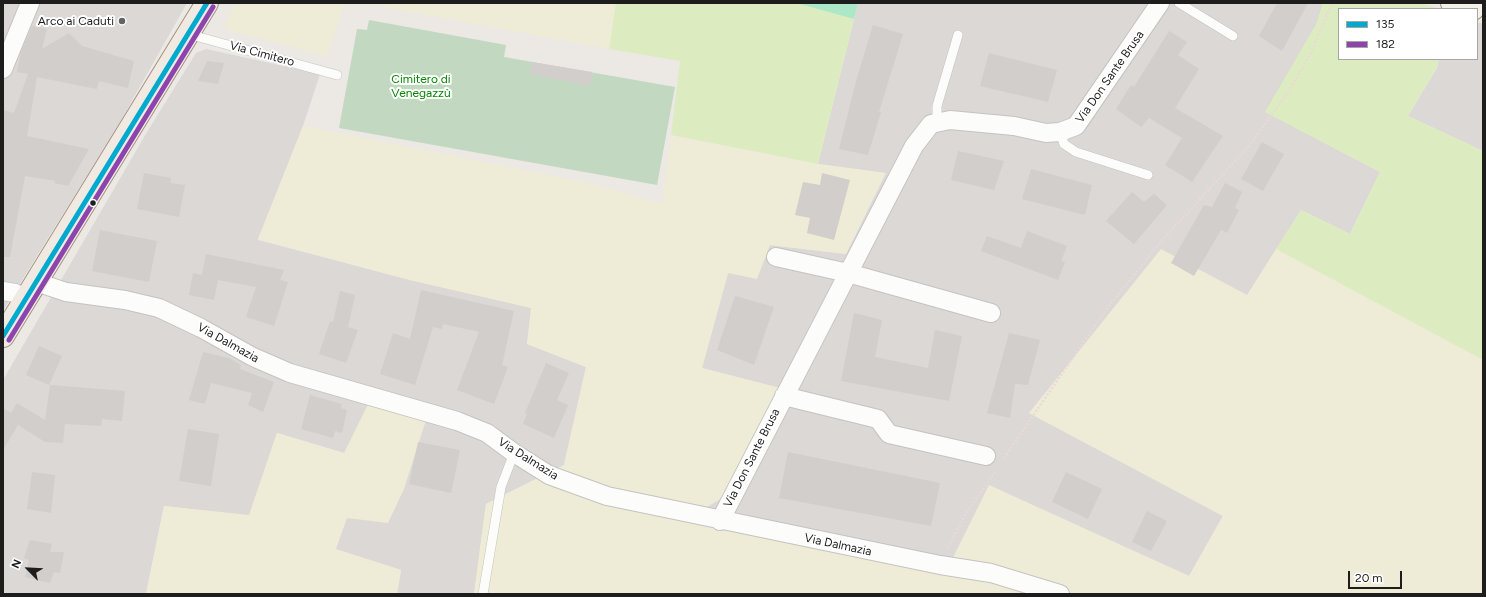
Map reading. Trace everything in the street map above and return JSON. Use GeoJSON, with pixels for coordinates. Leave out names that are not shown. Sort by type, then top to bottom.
{"type":"FeatureCollection","features":[{"type":"Feature","properties":{"kind":"main road"},"geometry":{"type":"LineString","coordinates":[[3,336],[206,3]]}},
{"type":"Feature","properties":{"kind":"street"},"geometry":{"type":"LineString","coordinates":[[3,69],[30,3]]}},
{"type":"Feature","properties":{"kind":"street","name":"Via Don Sante Brusa"},"geometry":{"type":"LineString","coordinates":[[720,521],[914,146],[931,124],[950,120],[1014,126],[1046,133],[1060,132],[1076,126],[1160,3]]}},
{"type":"Feature","properties":{"kind":"street"},"geometry":{"type":"LineString","coordinates":[[1452,3],[1470,8]]}},
{"type":"Feature","properties":{"kind":"street"},"geometry":{"type":"LineString","coordinates":[[776,257],[848,273],[991,312]]}},
{"type":"Feature","properties":{"kind":"street","name":"Via Dalmazia"},"geometry":{"type":"LineString","coordinates":[[3,291],[15,293],[31,290],[66,292],[125,300],[159,308],[201,328],[235,348],[290,373],[487,432],[514,453],[549,475],[581,488],[629,502],[940,565],[991,572],[1060,594]]}},
{"type":"Feature","properties":{"kind":"street","name":"Via Don Sante Brusa"},"geometry":{"type":"LineString","coordinates":[[784,396],[878,419],[889,434],[994,463]]}},
{"type":"Feature","properties":{"kind":"lane"},"geometry":{"type":"LineString","coordinates":[[1179,3],[1233,36]]}},
{"type":"Feature","properties":{"kind":"lane","name":"Via Cimitero"},"geometry":{"type":"LineString","coordinates":[[187,34],[337,75]]}},
{"type":"Feature","properties":{"kind":"lane"},"geometry":{"type":"LineString","coordinates":[[937,123],[936,106],[958,35]]}},
{"type":"Feature","properties":{"kind":"lane"},"geometry":{"type":"LineString","coordinates":[[1060,132],[1064,144],[1076,152],[1148,175]]}},
{"type":"Feature","properties":{"kind":"lane"},"geometry":{"type":"LineString","coordinates":[[483,594],[501,487],[514,453]]}},
{"type":"Feature","properties":{"kind":"path"},"geometry":{"type":"LineString","coordinates":[[940,565],[994,463],[1105,311],[1158,245],[1248,147],[1284,98],[1309,56],[1332,3]]}},
{"type":"Feature","properties":{"kind":"shaded area"},"geometry":{"type":"Polygon","coordinates":[[[3,3],[187,3],[120,122],[3,311],[3,3]]]}},
{"type":"Feature","properties":{"kind":"shaded area"},"geometry":{"type":"Polygon","coordinates":[[[234,3],[345,3],[327,56],[225,29],[234,3]]]}},
{"type":"Feature","properties":{"kind":"shaded area"},"geometry":{"type":"Polygon","coordinates":[[[365,3],[616,3],[609,49],[365,3]]]}},
{"type":"Feature","properties":{"kind":"shaded area"},"geometry":{"type":"Polygon","coordinates":[[[858,3],[1323,3],[1317,23],[1266,112],[1380,172],[1350,234],[1301,210],[1247,296],[1029,413],[1223,516],[1189,576],[989,486],[949,566],[707,507],[779,388],[702,368],[728,273],[770,245],[846,254],[885,173],[818,164],[858,3]]]}},
{"type":"Feature","properties":{"kind":"shaded area"},"geometry":{"type":"Polygon","coordinates":[[[1478,22],[1483,24],[1483,151],[1408,116],[1437,68],[1439,60],[1478,60],[1478,22]]]}},
{"type":"Feature","properties":{"kind":"shaded area"},"geometry":{"type":"Polygon","coordinates":[[[206,49],[320,74],[303,126],[258,240],[410,280],[532,308],[527,344],[586,367],[564,465],[486,504],[474,594],[397,594],[401,570],[335,549],[346,518],[344,453],[277,433],[249,516],[164,506],[146,594],[3,594],[3,380],[147,132],[196,53],[206,49]]]}},
{"type":"Feature","properties":{"kind":"shaded area"},"geometry":{"type":"Polygon","coordinates":[[[303,126],[589,183],[662,204],[671,135],[818,164],[886,173],[846,254],[770,245],[757,279],[728,273],[702,368],[780,388],[726,496],[707,507],[949,566],[989,485],[1189,576],[1223,516],[1029,413],[1161,249],[1247,295],[1276,249],[1483,360],[1483,594],[474,594],[486,504],[564,465],[586,367],[527,344],[531,308],[410,280],[258,239],[303,126]]]}},
{"type":"Feature","properties":{"kind":"shaded area"},"geometry":{"type":"Polygon","coordinates":[[[372,396],[427,417],[404,489],[388,523],[347,518],[336,549],[401,570],[397,594],[146,594],[164,506],[249,515],[277,433],[344,453],[372,396]]]}},
{"type":"Feature","properties":{"kind":"green space"},"geometry":{"type":"Polygon","coordinates":[[[616,3],[796,3],[854,19],[818,164],[671,135],[680,61],[609,49],[616,3]]]}},
{"type":"Feature","properties":{"kind":"green space"},"geometry":{"type":"Polygon","coordinates":[[[796,3],[858,3],[854,19],[796,3]]]}},
{"type":"Feature","properties":{"kind":"green space"},"geometry":{"type":"Polygon","coordinates":[[[1323,3],[1420,3],[1437,8],[1338,8],[1338,60],[1439,60],[1437,67],[1408,116],[1483,151],[1483,360],[1276,249],[1301,210],[1350,234],[1380,172],[1265,112],[1317,23],[1323,3]]]}},
{"type":"Feature","properties":{"kind":"green space","name":"Cimitero di Venegazzù"},"geometry":{"type":"Polygon","coordinates":[[[369,20],[506,45],[504,57],[675,87],[657,185],[339,128],[357,29],[367,30],[369,20]]]}},
{"type":"Feature","properties":{"kind":"building"},"geometry":{"type":"Polygon","coordinates":[[[1277,3],[1308,3],[1282,51],[1259,36],[1277,3]]]}},
{"type":"Feature","properties":{"kind":"building"},"geometry":{"type":"Polygon","coordinates":[[[873,25],[903,34],[879,112],[881,112],[868,155],[839,149],[856,81],[873,25]]]}},
{"type":"Feature","properties":{"kind":"building"},"geometry":{"type":"Polygon","coordinates":[[[32,26],[47,29],[42,49],[69,33],[82,46],[134,61],[128,88],[99,81],[97,89],[37,77],[27,136],[89,149],[68,186],[54,183],[55,181],[25,176],[10,257],[3,257],[3,110],[14,113],[28,74],[17,72],[21,52],[32,26]]]}},
{"type":"Feature","properties":{"kind":"building"},"geometry":{"type":"Polygon","coordinates":[[[1169,31],[1187,42],[1178,55],[1199,69],[1175,108],[1223,136],[1192,182],[1165,165],[1182,138],[1149,118],[1141,127],[1116,109],[1131,85],[1134,87],[1169,31]]]}},
{"type":"Feature","properties":{"kind":"building"},"geometry":{"type":"Polygon","coordinates":[[[989,53],[1057,70],[1048,102],[980,86],[989,53]]]}},
{"type":"Feature","properties":{"kind":"building"},"geometry":{"type":"Polygon","coordinates":[[[207,61],[224,63],[218,84],[198,81],[207,61]]]}},
{"type":"Feature","properties":{"kind":"building"},"geometry":{"type":"Polygon","coordinates":[[[532,62],[592,72],[590,86],[530,74],[532,62]]]}},
{"type":"Feature","properties":{"kind":"building"},"geometry":{"type":"Polygon","coordinates":[[[1262,142],[1284,154],[1263,191],[1241,179],[1262,142]]]}},
{"type":"Feature","properties":{"kind":"building"},"geometry":{"type":"Polygon","coordinates":[[[958,151],[1004,161],[994,190],[951,180],[958,151]]]}},
{"type":"Feature","properties":{"kind":"building"},"geometry":{"type":"Polygon","coordinates":[[[1031,169],[1092,185],[1085,215],[1022,199],[1031,169]]]}},
{"type":"Feature","properties":{"kind":"building"},"geometry":{"type":"Polygon","coordinates":[[[144,173],[171,178],[170,183],[185,185],[179,217],[137,209],[144,173]]]}},
{"type":"Feature","properties":{"kind":"building"},"geometry":{"type":"Polygon","coordinates":[[[822,173],[850,180],[834,240],[807,233],[810,218],[795,215],[803,182],[820,185],[822,173]]]}},
{"type":"Feature","properties":{"kind":"building"},"geometry":{"type":"Polygon","coordinates":[[[1225,183],[1242,192],[1235,208],[1239,210],[1227,233],[1221,230],[1194,276],[1171,263],[1204,205],[1212,207],[1225,183]]]}},
{"type":"Feature","properties":{"kind":"building"},"geometry":{"type":"Polygon","coordinates":[[[1132,192],[1144,202],[1154,194],[1167,205],[1134,244],[1106,221],[1132,192]]]}},
{"type":"Feature","properties":{"kind":"building"},"geometry":{"type":"Polygon","coordinates":[[[100,230],[157,241],[149,282],[92,271],[100,230]]]}},
{"type":"Feature","properties":{"kind":"building"},"geometry":{"type":"Polygon","coordinates":[[[1027,231],[1067,246],[1061,261],[1065,262],[1058,280],[981,251],[987,236],[1021,248],[1027,231]]]}},
{"type":"Feature","properties":{"kind":"building"},"geometry":{"type":"Polygon","coordinates":[[[206,254],[284,270],[280,280],[288,282],[274,326],[246,317],[256,287],[218,280],[214,300],[189,295],[193,273],[202,275],[206,254]]]}},
{"type":"Feature","properties":{"kind":"building"},"geometry":{"type":"Polygon","coordinates":[[[421,290],[514,311],[502,365],[508,367],[494,404],[457,390],[479,332],[443,324],[442,329],[433,327],[415,385],[380,374],[393,333],[410,339],[421,290]]]}},
{"type":"Feature","properties":{"kind":"building"},"geometry":{"type":"Polygon","coordinates":[[[340,291],[355,295],[348,327],[358,330],[346,363],[319,354],[330,321],[333,322],[340,291]]]}},
{"type":"Feature","properties":{"kind":"building"},"geometry":{"type":"Polygon","coordinates":[[[735,296],[774,307],[754,365],[717,350],[735,296]]]}},
{"type":"Feature","properties":{"kind":"building"},"geometry":{"type":"Polygon","coordinates":[[[854,313],[882,320],[875,357],[928,368],[935,330],[962,336],[949,401],[841,381],[854,313]]]}},
{"type":"Feature","properties":{"kind":"building"},"geometry":{"type":"Polygon","coordinates":[[[1009,333],[1040,340],[1028,385],[1015,384],[1010,418],[987,413],[1009,333]]]}},
{"type":"Feature","properties":{"kind":"building"},"geometry":{"type":"Polygon","coordinates":[[[39,346],[62,356],[49,385],[26,375],[39,346]]]}},
{"type":"Feature","properties":{"kind":"building"},"geometry":{"type":"Polygon","coordinates":[[[203,352],[229,358],[241,365],[240,369],[274,382],[263,412],[248,405],[252,393],[211,383],[205,404],[189,400],[203,352]]]}},
{"type":"Feature","properties":{"kind":"building"},"geometry":{"type":"Polygon","coordinates":[[[546,363],[569,373],[557,400],[568,405],[554,438],[523,424],[527,414],[525,413],[546,363]]]}},
{"type":"Feature","properties":{"kind":"building"},"geometry":{"type":"Polygon","coordinates":[[[50,385],[125,391],[122,421],[102,419],[101,426],[65,424],[63,443],[45,442],[18,425],[3,450],[3,408],[11,413],[17,403],[45,420],[50,385]]]}},
{"type":"Feature","properties":{"kind":"building"},"geometry":{"type":"Polygon","coordinates":[[[310,395],[342,404],[341,408],[347,410],[342,433],[335,431],[333,438],[301,429],[310,395]]]}},
{"type":"Feature","properties":{"kind":"building"},"geometry":{"type":"Polygon","coordinates":[[[188,429],[219,434],[211,486],[179,481],[188,429]]]}},
{"type":"Feature","properties":{"kind":"building"},"geometry":{"type":"Polygon","coordinates":[[[418,442],[460,450],[451,493],[409,484],[418,442]]]}},
{"type":"Feature","properties":{"kind":"building"},"geometry":{"type":"Polygon","coordinates":[[[788,452],[940,483],[931,526],[779,498],[788,452]]]}},
{"type":"Feature","properties":{"kind":"building"},"geometry":{"type":"Polygon","coordinates":[[[32,472],[55,475],[51,513],[27,509],[32,472]]]}},
{"type":"Feature","properties":{"kind":"building"},"geometry":{"type":"Polygon","coordinates":[[[1066,472],[1102,489],[1088,519],[1052,502],[1066,472]]]}},
{"type":"Feature","properties":{"kind":"building"},"geometry":{"type":"Polygon","coordinates":[[[1147,511],[1167,521],[1151,551],[1132,542],[1147,511]]]}},
{"type":"Feature","properties":{"kind":"building"},"geometry":{"type":"Polygon","coordinates":[[[30,540],[52,544],[50,552],[64,552],[60,573],[54,572],[50,583],[25,577],[29,560],[24,558],[30,540]]]}},
{"type":"Feature","properties":{"kind":"transit line","name":"135"},"geometry":{"type":"LineString","coordinates":[[3,336],[207,3]]}},
{"type":"Feature","properties":{"kind":"transit line","name":"182"},"geometry":{"type":"LineString","coordinates":[[9,340],[213,7]]}},
{"type":"Feature","properties":{"kind":"place","name":"Arco ai Caduti"},"geometry":{"type":"Point","coordinates":[122,21]}}]}
